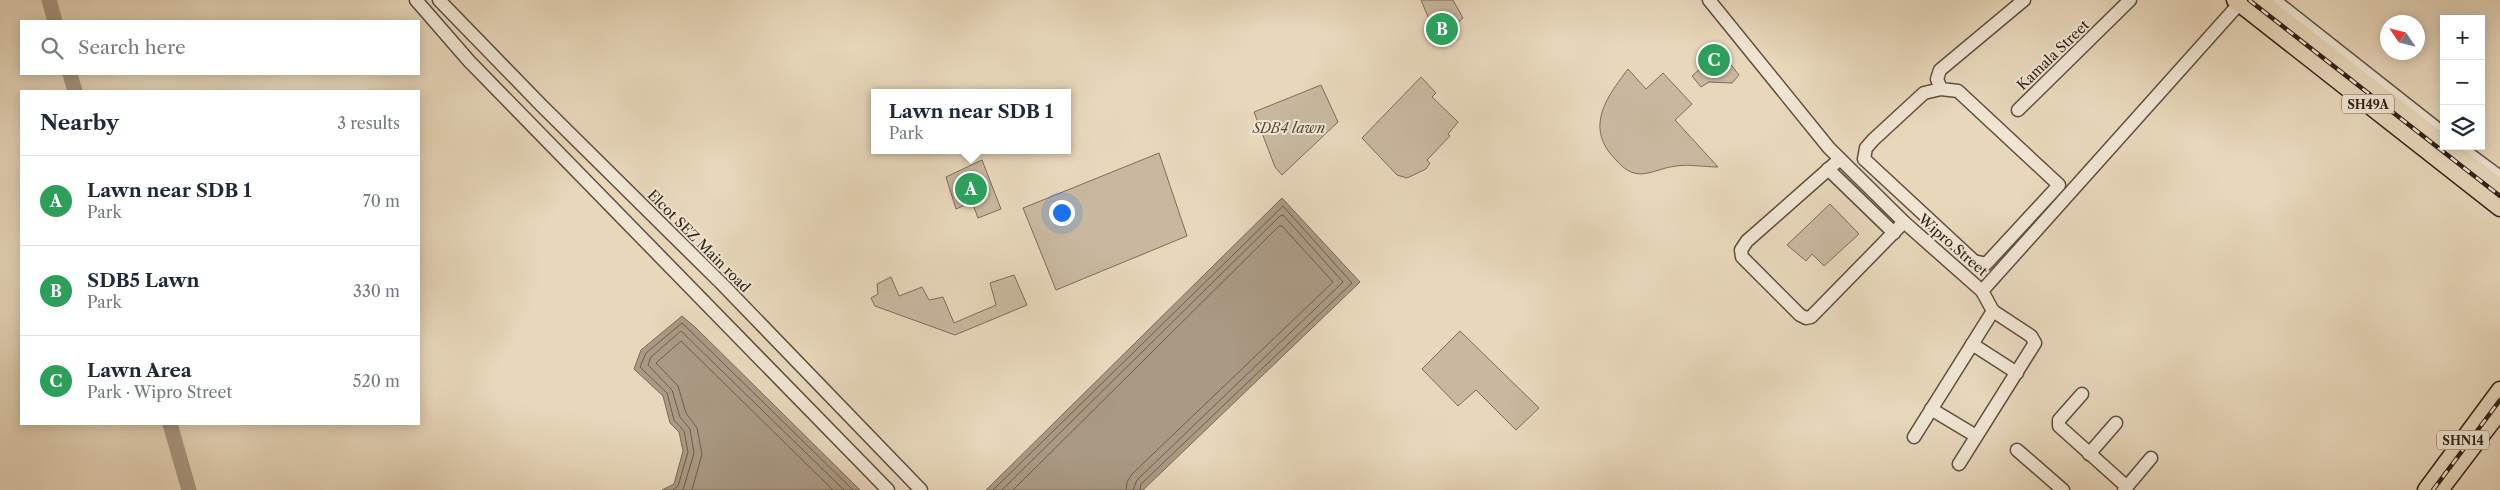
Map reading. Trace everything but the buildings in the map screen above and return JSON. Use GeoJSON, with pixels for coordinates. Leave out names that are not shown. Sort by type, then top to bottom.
{"type":"FeatureCollection","features":[{"type":"Feature","properties":{"kind":"main road","name":"SH49A"},"geometry":{"type":"LineString","coordinates":[[2259,0],[2440,141]]}},
{"type":"Feature","properties":{"kind":"main road","name":"SH49A"},"geometry":{"type":"LineString","coordinates":[[2237,2],[2500,208]]}},
{"type":"Feature","properties":{"kind":"main road","name":"SH49A"},"geometry":{"type":"LineString","coordinates":[[2451,150],[2500,188]]}},
{"type":"Feature","properties":{"kind":"main road","name":"SHN14"},"geometry":{"type":"LineString","coordinates":[[2426,490],[2500,390]]}},
{"type":"Feature","properties":{"kind":"main road","name":"SHN14"},"geometry":{"type":"LineString","coordinates":[[2440,490],[2500,411]]}},
{"type":"Feature","properties":{"kind":"street"},"geometry":{"type":"LineString","coordinates":[[416,0],[469,62],[888,490]]}},
{"type":"Feature","properties":{"kind":"street"},"geometry":{"type":"LineString","coordinates":[[426,11],[438,0]]}},
{"type":"Feature","properties":{"kind":"street","name":"Elcot SEZ Main road"},"geometry":{"type":"LineString","coordinates":[[438,0],[723,286],[921,490]]}},
{"type":"Feature","properties":{"kind":"street","name":"Wipro Street"},"geometry":{"type":"LineString","coordinates":[[1709,0],[1840,159],[1904,222],[1982,291],[2237,2]]}},
{"type":"Feature","properties":{"kind":"street"},"geometry":{"type":"LineString","coordinates":[[1941,89],[1937,79],[1940,70],[2024,0]]}},
{"type":"Feature","properties":{"kind":"street","name":"Kamala Street"},"geometry":{"type":"LineString","coordinates":[[2018,110],[2130,0]]}},
{"type":"Feature","properties":{"kind":"street"},"geometry":{"type":"LineString","coordinates":[[2274,0],[2440,131]]}},
{"type":"Feature","properties":{"kind":"street"},"geometry":{"type":"LineString","coordinates":[[2059,185],[1986,264],[1974,261],[1868,165],[1864,159],[1866,148],[1887,126],[1924,93],[1941,89],[1958,91],[2069,194]]}},
{"type":"Feature","properties":{"kind":"street"},"geometry":{"type":"LineString","coordinates":[[2464,150],[2500,177]]}},
{"type":"Feature","properties":{"kind":"street"},"geometry":{"type":"LineString","coordinates":[[1840,159],[1747,241],[1741,250],[1742,257],[1800,315],[1806,318],[1811,317],[1904,222]]}},
{"type":"Feature","properties":{"kind":"street"},"geometry":{"type":"LineString","coordinates":[[1828,169],[1894,233]]}},
{"type":"Feature","properties":{"kind":"street"},"geometry":{"type":"LineString","coordinates":[[1959,464],[2035,343],[2034,339],[1993,311],[1982,291]]}},
{"type":"Feature","properties":{"kind":"street"},"geometry":{"type":"LineString","coordinates":[[1914,437],[1993,311]]}},
{"type":"Feature","properties":{"kind":"street"},"geometry":{"type":"LineString","coordinates":[[1972,344],[2017,373]]}},
{"type":"Feature","properties":{"kind":"street"},"geometry":{"type":"LineString","coordinates":[[2082,394],[2058,424],[2060,428],[2126,489],[2151,458]]}},
{"type":"Feature","properties":{"kind":"street"},"geometry":{"type":"LineString","coordinates":[[1931,409],[1976,436]]}},
{"type":"Feature","properties":{"kind":"street"},"geometry":{"type":"LineString","coordinates":[[2089,454],[2116,423]]}},
{"type":"Feature","properties":{"kind":"street"},"geometry":{"type":"LineString","coordinates":[[2017,450],[2063,490]]}},
{"type":"Feature","properties":{"kind":"green space"},"geometry":{"type":"Polygon","coordinates":[[[1421,0],[1453,0],[1463,18],[1438,41],[1421,0]]]}},
{"type":"Feature","properties":{"kind":"green space"},"geometry":{"type":"Polygon","coordinates":[[[1717,47],[1739,75],[1732,83],[1709,82],[1701,87],[1692,76],[1701,68],[1701,49],[1717,47]]]}},
{"type":"Feature","properties":{"kind":"green space"},"geometry":{"type":"Polygon","coordinates":[[[1628,69],[1646,89],[1663,73],[1692,104],[1675,120],[1718,167],[1681,165],[1638,174],[1630,172],[1619,163],[1606,148],[1601,136],[1600,125],[1606,102],[1628,69]]]}},
{"type":"Feature","properties":{"kind":"green space"},"geometry":{"type":"Polygon","coordinates":[[[1421,77],[1436,93],[1432,97],[1458,122],[1448,134],[1450,136],[1427,160],[1430,163],[1426,169],[1407,178],[1397,175],[1362,138],[1421,77]]]}},
{"type":"Feature","properties":{"kind":"green space","name":"SDB4 lawn"},"geometry":{"type":"Polygon","coordinates":[[[1321,85],[1338,122],[1282,175],[1275,167],[1254,112],[1321,85]]]}},
{"type":"Feature","properties":{"kind":"green space"},"geometry":{"type":"Polygon","coordinates":[[[1159,153],[1187,236],[1056,290],[1023,208],[1159,153]]]}},
{"type":"Feature","properties":{"kind":"green space"},"geometry":{"type":"Polygon","coordinates":[[[982,160],[1001,209],[978,218],[972,202],[956,209],[946,177],[982,160]]]}},
{"type":"Feature","properties":{"kind":"green space"},"geometry":{"type":"Polygon","coordinates":[[[1830,204],[1859,234],[1824,266],[1812,254],[1806,261],[1787,245],[1830,204]]]}},
{"type":"Feature","properties":{"kind":"green space"},"geometry":{"type":"Polygon","coordinates":[[[1014,275],[1027,305],[955,335],[875,306],[871,298],[878,294],[877,284],[891,277],[899,296],[922,287],[929,300],[943,297],[954,323],[996,305],[990,283],[1014,275]]]}},
{"type":"Feature","properties":{"kind":"green space"},"geometry":{"type":"Polygon","coordinates":[[[1460,331],[1539,408],[1516,430],[1476,390],[1458,406],[1422,369],[1460,331]]]}},
{"type":"Feature","properties":{"kind":"water"},"geometry":{"type":"Polygon","coordinates":[[[1282,198],[1360,282],[1143,490],[986,490],[1282,198]]]}},
{"type":"Feature","properties":{"kind":"water"},"geometry":{"type":"Polygon","coordinates":[[[682,316],[860,490],[662,490],[674,484],[683,451],[679,432],[670,423],[663,396],[634,369],[641,350],[682,316]]]}},
{"type":"Feature","properties":{"kind":"waterway"},"geometry":{"type":"LineString","coordinates":[[49,0],[55,20]]}},
{"type":"Feature","properties":{"kind":"waterway"},"geometry":{"type":"LineString","coordinates":[[70,75],[75,90]]}},
{"type":"Feature","properties":{"kind":"waterway"},"geometry":{"type":"LineString","coordinates":[[170,425],[189,490]]}},
{"type":"Feature","properties":{"kind":"railway"},"geometry":{"type":"LineString","coordinates":[[2249,0],[2500,196]]}},
{"type":"Feature","properties":{"kind":"railway"},"geometry":{"type":"LineString","coordinates":[[2433,490],[2500,400]]}},
{"type":"Feature","properties":{"kind":"place","name":"SDB5 Lawn"},"geometry":{"type":"Point","coordinates":[1442,29]}},
{"type":"Feature","properties":{"kind":"place","name":"Lawn Area"},"geometry":{"type":"Point","coordinates":[1714,60]}},
{"type":"Feature","properties":{"kind":"place","name":"Lawn near SDB 1"},"geometry":{"type":"Point","coordinates":[971,189]}}]}
